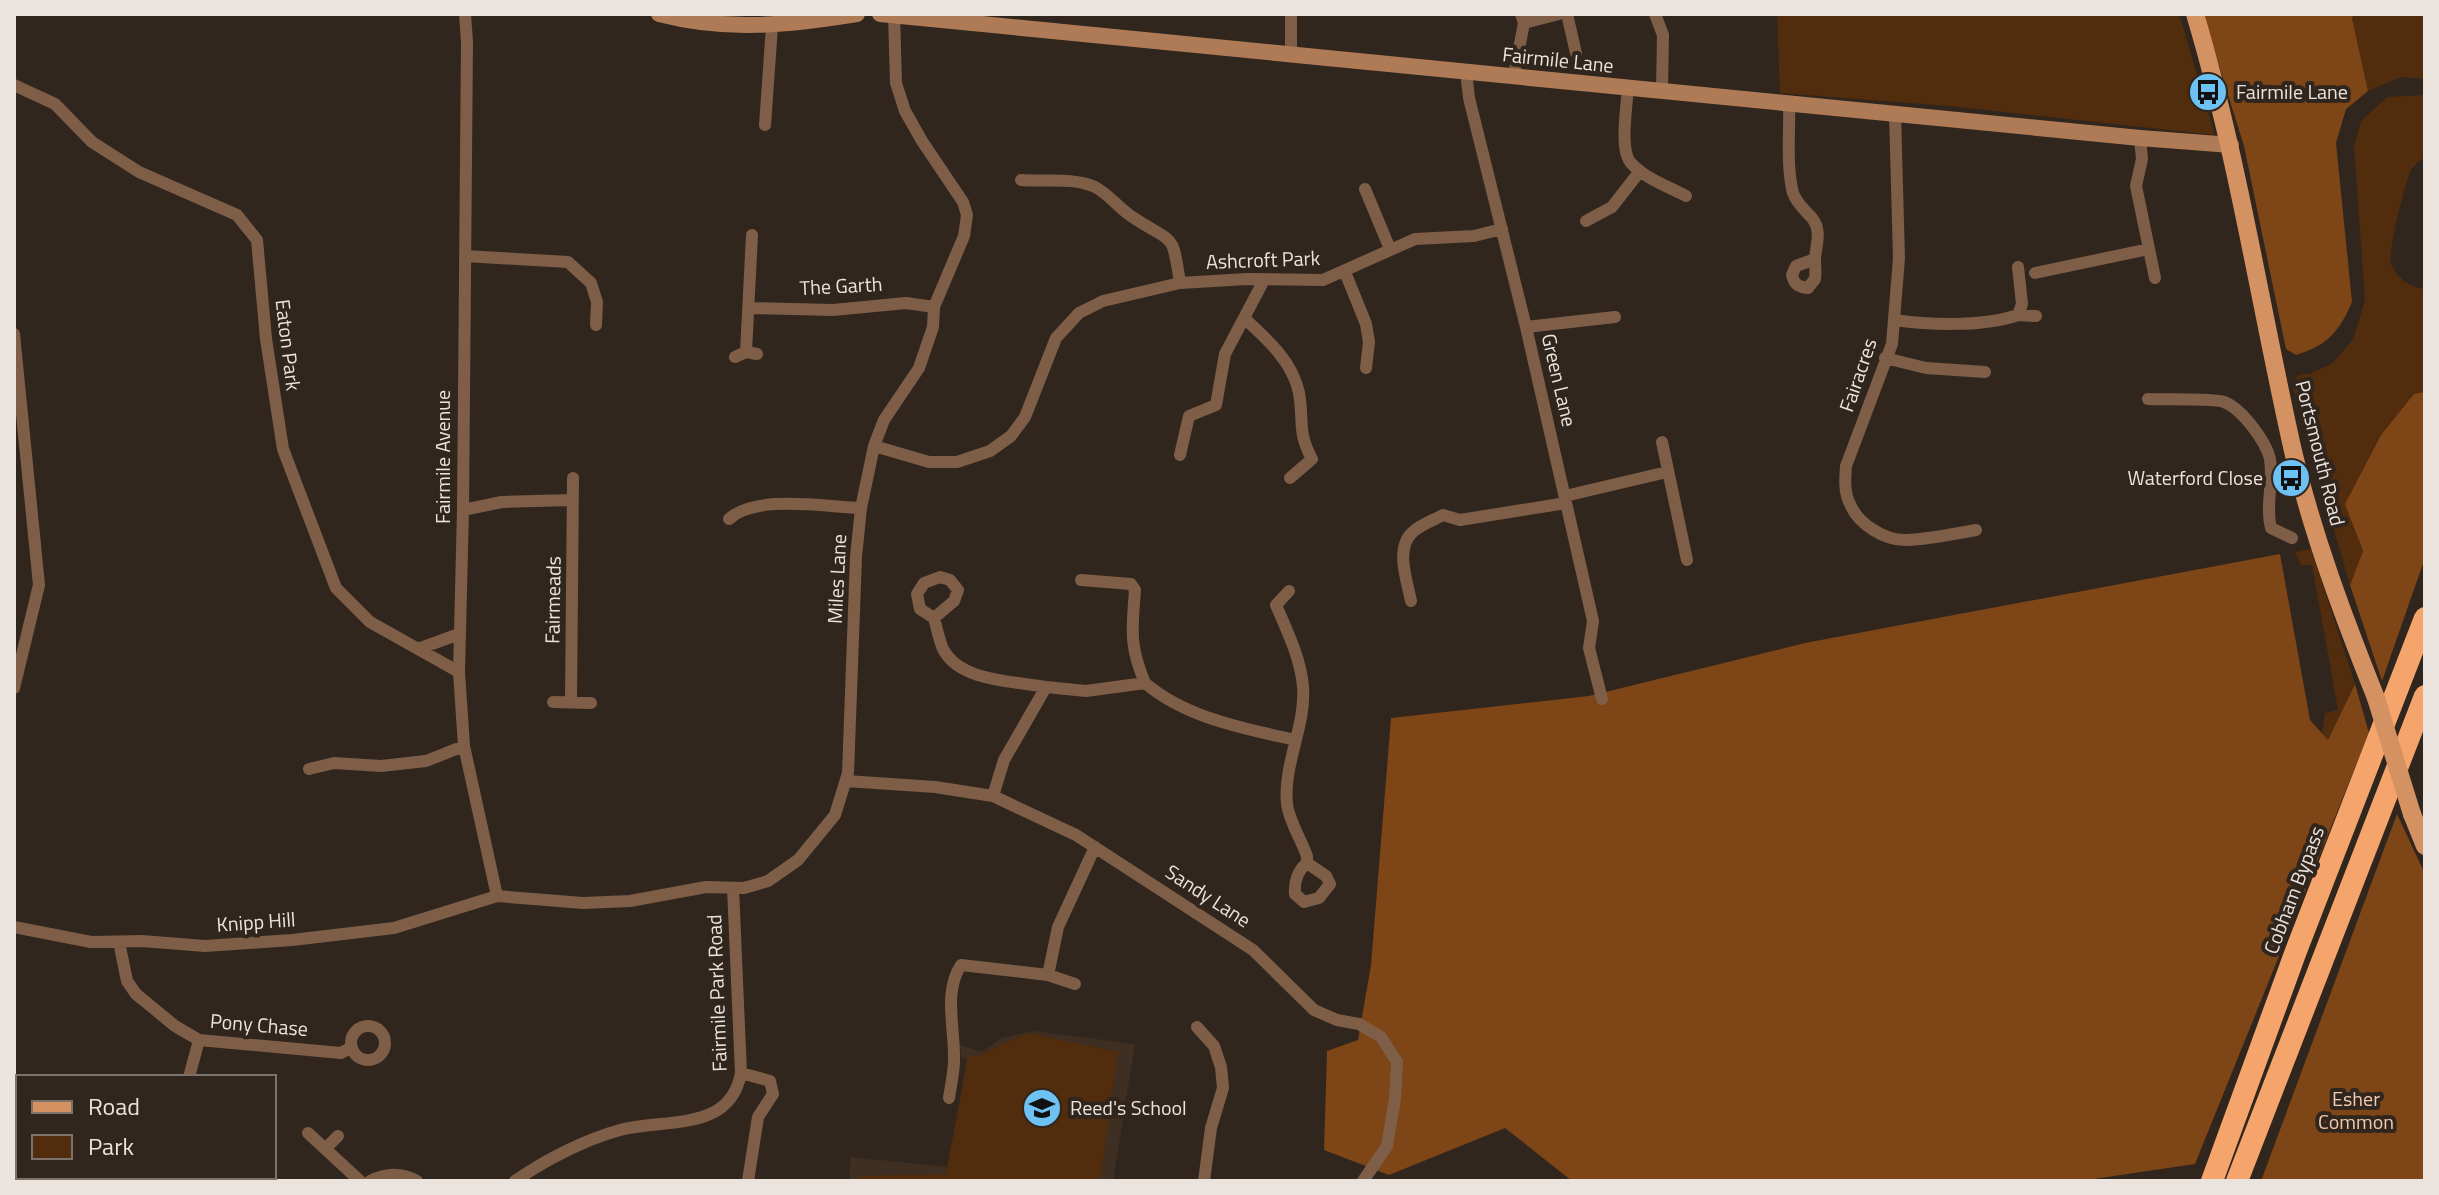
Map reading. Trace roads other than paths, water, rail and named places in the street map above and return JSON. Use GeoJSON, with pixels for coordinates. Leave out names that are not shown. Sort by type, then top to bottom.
{"type":"FeatureCollection","features":[{"type":"Feature","properties":{"kind":"highway","name":"Cobham Bypass"},"geometry":{"type":"LineString","coordinates":[[2212,1181],[2296,951],[2425,618]]}},
{"type":"Feature","properties":{"kind":"highway"},"geometry":{"type":"LineString","coordinates":[[2237,1181],[2425,696]]}},
{"type":"Feature","properties":{"kind":"main road","name":"Portsmouth Road"},"geometry":{"type":"LineString","coordinates":[[2195,14],[2231,145],[2294,453],[2317,534],[2425,846]]}},
{"type":"Feature","properties":{"kind":"street","name":"Fairmile Avenue"},"geometry":{"type":"LineString","coordinates":[[465,14],[463,510],[459,672],[464,746],[497,896]]}},
{"type":"Feature","properties":{"kind":"street"},"geometry":{"type":"LineString","coordinates":[[659,14],[703,23],[772,26],[857,14]]}},
{"type":"Feature","properties":{"kind":"street","name":"Fairmile Lane"},"geometry":{"type":"LineString","coordinates":[[880,14],[2231,145]]}},
{"type":"Feature","properties":{"kind":"street","name":"Miles Lane"},"geometry":{"type":"LineString","coordinates":[[497,896],[583,903],[630,901],[706,887],[752,886],[768,881],[798,860],[835,815],[846,781],[861,508],[874,446],[884,420],[919,368],[933,327],[934,307],[964,236],[967,215],[963,202],[905,111],[896,83],[894,14]]}},
{"type":"Feature","properties":{"kind":"street"},"geometry":{"type":"LineString","coordinates":[[1291,14],[1291,53]]}},
{"type":"Feature","properties":{"kind":"street"},"geometry":{"type":"LineString","coordinates":[[1514,75],[1522,18],[1559,14]]}},
{"type":"Feature","properties":{"kind":"street"},"geometry":{"type":"LineString","coordinates":[[1567,14],[1576,53]]}},
{"type":"Feature","properties":{"kind":"street"},"geometry":{"type":"LineString","coordinates":[[1655,14],[1663,35],[1662,90]]}},
{"type":"Feature","properties":{"kind":"street"},"geometry":{"type":"LineString","coordinates":[[765,125],[772,26]]}},
{"type":"Feature","properties":{"kind":"street","name":"Green Lane"},"geometry":{"type":"LineString","coordinates":[[1466,71],[1469,98],[1526,327],[1593,621],[1588,642],[1602,699]]}},
{"type":"Feature","properties":{"kind":"street","name":"Eaton Park"},"geometry":{"type":"LineString","coordinates":[[14,85],[55,104],[92,142],[139,172],[237,215],[257,240],[266,339],[283,449],[336,588],[370,622],[459,672]]}},
{"type":"Feature","properties":{"kind":"street"},"geometry":{"type":"LineString","coordinates":[[1628,87],[1625,150],[1629,161],[1640,171],[1686,196]]}},
{"type":"Feature","properties":{"kind":"street"},"geometry":{"type":"LineString","coordinates":[[1789,104],[1793,193],[1799,205],[1815,221],[1819,236],[1815,259]]}},
{"type":"Feature","properties":{"kind":"street","name":"Fairacres"},"geometry":{"type":"LineString","coordinates":[[1895,114],[1899,258],[1892,344],[1846,466],[1845,483],[1850,505],[1864,522],[1882,535],[1903,541],[1976,530]]}},
{"type":"Feature","properties":{"kind":"street"},"geometry":{"type":"LineString","coordinates":[[2140,138],[2142,159],[2136,186],[2155,278]]}},
{"type":"Feature","properties":{"kind":"street"},"geometry":{"type":"LineString","coordinates":[[1586,221],[1612,207],[1640,171]]}},
{"type":"Feature","properties":{"kind":"street","name":"Ashcroft Park"},"geometry":{"type":"LineString","coordinates":[[1021,180],[1075,181],[1096,187],[1132,218],[1174,244],[1180,283]]}},
{"type":"Feature","properties":{"kind":"street"},"geometry":{"type":"LineString","coordinates":[[1365,189],[1390,249]]}},
{"type":"Feature","properties":{"kind":"street","name":"Ashcroft Park"},"geometry":{"type":"LineString","coordinates":[[874,446],[929,462],[957,462],[990,451],[1011,436],[1025,417],[1056,338],[1079,313],[1103,301],[1180,283],[1323,280],[1415,239],[1474,236],[1502,229]]}},
{"type":"Feature","properties":{"kind":"street"},"geometry":{"type":"LineString","coordinates":[[746,354],[752,235]]}},
{"type":"Feature","properties":{"kind":"street"},"geometry":{"type":"LineString","coordinates":[[2035,273],[2149,249]]}},
{"type":"Feature","properties":{"kind":"street"},"geometry":{"type":"LineString","coordinates":[[737,252],[752,252]]}},
{"type":"Feature","properties":{"kind":"street"},"geometry":{"type":"LineString","coordinates":[[465,256],[568,262],[591,283],[597,302],[596,325]]}},
{"type":"Feature","properties":{"kind":"street"},"geometry":{"type":"LineString","coordinates":[[2018,267],[2022,304],[2018,315]]}},
{"type":"Feature","properties":{"kind":"street","name":"Ashcroft Park"},"geometry":{"type":"LineString","coordinates":[[1345,272],[1366,324],[1369,342],[1366,368]]}},
{"type":"Feature","properties":{"kind":"street"},"geometry":{"type":"LineString","coordinates":[[1180,455],[1189,416],[1216,405],[1225,354],[1264,280]]}},
{"type":"Feature","properties":{"kind":"street","name":"The Garth"},"geometry":{"type":"LineString","coordinates":[[750,308],[833,310],[906,303],[934,307]]}},
{"type":"Feature","properties":{"kind":"street"},"geometry":{"type":"LineString","coordinates":[[1894,320],[1918,323],[2002,321],[2018,315],[2036,316]]}},
{"type":"Feature","properties":{"kind":"street"},"geometry":{"type":"LineString","coordinates":[[1526,327],[1615,317]]}},
{"type":"Feature","properties":{"kind":"street"},"geometry":{"type":"LineString","coordinates":[[1245,319],[1279,350],[1298,391],[1302,439],[1312,459],[1290,478]]}},
{"type":"Feature","properties":{"kind":"street"},"geometry":{"type":"LineString","coordinates":[[14,334],[39,585],[14,688]]}},
{"type":"Feature","properties":{"kind":"street"},"geometry":{"type":"LineString","coordinates":[[1885,358],[1926,368],[1985,372]]}},
{"type":"Feature","properties":{"kind":"street"},"geometry":{"type":"LineString","coordinates":[[2148,399],[2224,402],[2248,422],[2261,437],[2270,460],[2268,514],[2271,528],[2292,538]]}},
{"type":"Feature","properties":{"kind":"street"},"geometry":{"type":"LineString","coordinates":[[1662,442],[1687,560]]}},
{"type":"Feature","properties":{"kind":"street"},"geometry":{"type":"LineString","coordinates":[[1411,601],[1403,552],[1406,540],[1414,531],[1443,515],[1460,520],[1566,499],[1667,472]]}},
{"type":"Feature","properties":{"kind":"street","name":"Fairmeads"},"geometry":{"type":"LineString","coordinates":[[571,701],[573,478]]}},
{"type":"Feature","properties":{"kind":"street"},"geometry":{"type":"LineString","coordinates":[[463,510],[502,502],[572,500]]}},
{"type":"Feature","properties":{"kind":"street"},"geometry":{"type":"LineString","coordinates":[[729,519],[739,510],[780,503],[861,508]]}},
{"type":"Feature","properties":{"kind":"street"},"geometry":{"type":"LineString","coordinates":[[1684,545],[1699,542]]}},
{"type":"Feature","properties":{"kind":"street"},"geometry":{"type":"LineString","coordinates":[[1081,580],[1131,584],[1135,590],[1131,641],[1136,663],[1145,683],[1162,698],[1193,712],[1295,740]]}},
{"type":"Feature","properties":{"kind":"street"},"geometry":{"type":"LineString","coordinates":[[1289,591],[1276,605],[1295,651],[1302,677],[1303,704],[1287,804],[1307,863]]}},
{"type":"Feature","properties":{"kind":"street"},"geometry":{"type":"LineString","coordinates":[[934,618],[943,649],[957,666],[975,674],[1086,691],[1145,683]]}},
{"type":"Feature","properties":{"kind":"street"},"geometry":{"type":"LineString","coordinates":[[418,649],[459,634]]}},
{"type":"Feature","properties":{"kind":"street"},"geometry":{"type":"LineString","coordinates":[[993,796],[1004,760],[1046,687]]}},
{"type":"Feature","properties":{"kind":"street"},"geometry":{"type":"LineString","coordinates":[[553,702],[591,703]]}},
{"type":"Feature","properties":{"kind":"street"},"geometry":{"type":"LineString","coordinates":[[309,769],[334,763],[381,766],[426,761],[464,746]]}},
{"type":"Feature","properties":{"kind":"street","name":"Sandy Lane"},"geometry":{"type":"LineString","coordinates":[[846,781],[935,787],[993,796],[1076,835],[1253,950],[1314,1010],[1337,1020],[1359,1024],[1381,1037],[1397,1062],[1395,1099],[1387,1146],[1363,1181]]}},
{"type":"Feature","properties":{"kind":"street"},"geometry":{"type":"LineString","coordinates":[[1048,975],[1058,927],[1095,847]]}},
{"type":"Feature","properties":{"kind":"street","name":"Fairmile Park Road"},"geometry":{"type":"LineString","coordinates":[[515,1181],[582,1145],[621,1130],[688,1120],[717,1112],[738,1090],[741,1073],[733,888]]}},
{"type":"Feature","properties":{"kind":"street","name":"Knipp Hill"},"geometry":{"type":"LineString","coordinates":[[14,927],[91,942],[142,941],[205,946],[394,928],[497,896]]}},
{"type":"Feature","properties":{"kind":"street","name":"Pony Chase"},"geometry":{"type":"LineString","coordinates":[[119,942],[127,981],[136,994],[175,1026],[199,1040],[341,1053],[352,1047]]}},
{"type":"Feature","properties":{"kind":"street"},"geometry":{"type":"LineString","coordinates":[[949,1098],[954,1059],[950,1017],[955,974],[961,965],[1048,975],[1075,984]]}},
{"type":"Feature","properties":{"kind":"street"},"geometry":{"type":"LineString","coordinates":[[1197,1027],[1214,1046],[1221,1067],[1223,1088],[1211,1128],[1204,1181]]}},
{"type":"Feature","properties":{"kind":"street"},"geometry":{"type":"LineString","coordinates":[[190,1075],[199,1040]]}},
{"type":"Feature","properties":{"kind":"street"},"geometry":{"type":"LineString","coordinates":[[741,1073],[770,1081],[773,1094],[758,1117],[748,1181]]}},
{"type":"Feature","properties":{"kind":"street"},"geometry":{"type":"LineString","coordinates":[[935,1080],[951,1078]]}},
{"type":"Feature","properties":{"kind":"street"},"geometry":{"type":"LineString","coordinates":[[308,1133],[360,1181]]}},
{"type":"Feature","properties":{"kind":"street"},"geometry":{"type":"LineString","coordinates":[[325,1149],[338,1136]]}},
{"type":"Feature","properties":{"kind":"street"},"geometry":{"type":"LineString","coordinates":[[370,1181],[392,1174],[417,1181]]}},
{"type":"Feature","properties":{"kind":"place","name":"Fairmile Lane"},"geometry":{"type":"Point","coordinates":[2208,92]}},
{"type":"Feature","properties":{"kind":"place","name":"Waterford Close"},"geometry":{"type":"Point","coordinates":[2291,478]}},
{"type":"Feature","properties":{"kind":"place","name":"Reed's School"},"geometry":{"type":"Point","coordinates":[1042,1108]}},
{"type":"Feature","properties":{"kind":"park label","name":"Esher Common"},"geometry":{"type":"Point","coordinates":[2356,1110]}}]}
